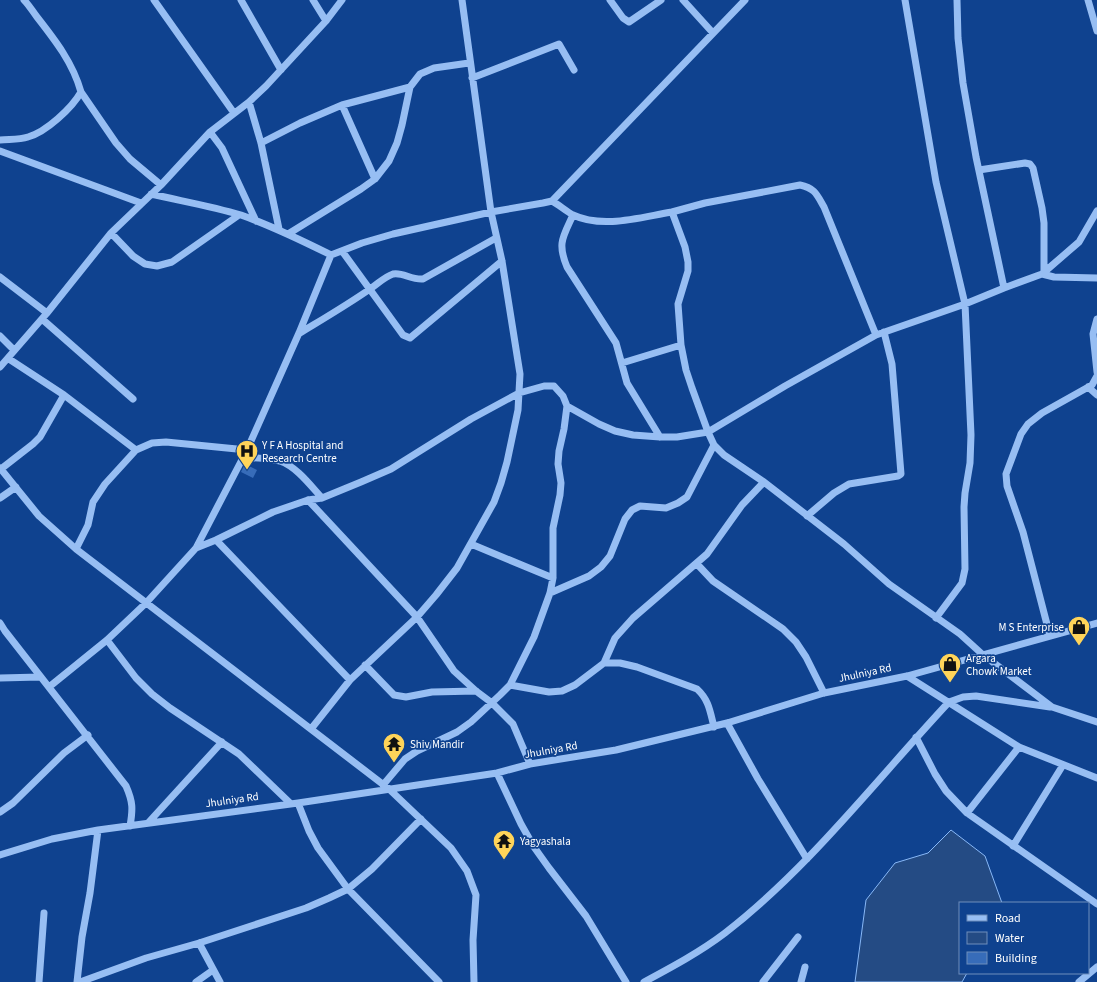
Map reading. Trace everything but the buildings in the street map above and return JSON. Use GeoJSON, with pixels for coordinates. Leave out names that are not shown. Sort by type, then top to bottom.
{"type":"FeatureCollection","features":[{"type":"Feature","properties":{"kind":"street"},"geometry":{"type":"LineString","coordinates":[[24,0],[63,52],[74,70],[80,92],[116,143],[130,159],[161,185]]}},
{"type":"Feature","properties":{"kind":"street"},"geometry":{"type":"LineString","coordinates":[[154,0],[234,113]]}},
{"type":"Feature","properties":{"kind":"street"},"geometry":{"type":"LineString","coordinates":[[241,0],[281,70]]}},
{"type":"Feature","properties":{"kind":"street"},"geometry":{"type":"LineString","coordinates":[[313,0],[326,21]]}},
{"type":"Feature","properties":{"kind":"street"},"geometry":{"type":"LineString","coordinates":[[0,367],[9,359],[14,350],[44,316],[111,233],[161,185],[210,132],[249,102],[281,70],[326,21],[342,0]]}},
{"type":"Feature","properties":{"kind":"street"},"geometry":{"type":"LineString","coordinates":[[311,729],[350,680],[417,617],[457,568],[494,502],[501,482],[518,410],[520,374],[502,261],[491,212],[462,0]]}},
{"type":"Feature","properties":{"kind":"street"},"geometry":{"type":"LineString","coordinates":[[610,0],[623,18],[629,22],[661,0]]}},
{"type":"Feature","properties":{"kind":"street"},"geometry":{"type":"LineString","coordinates":[[683,0],[713,33]]}},
{"type":"Feature","properties":{"kind":"street"},"geometry":{"type":"LineString","coordinates":[[150,194],[239,215],[279,229],[331,254],[393,234],[491,212],[552,201],[745,0]]}},
{"type":"Feature","properties":{"kind":"street"},"geometry":{"type":"LineString","coordinates":[[905,0],[936,182],[965,304],[971,435],[970,463],[964,507],[965,569],[962,583],[936,618]]}},
{"type":"Feature","properties":{"kind":"street"},"geometry":{"type":"LineString","coordinates":[[956,0],[958,38],[963,83],[979,170],[1004,288]]}},
{"type":"Feature","properties":{"kind":"street"},"geometry":{"type":"LineString","coordinates":[[1088,0],[1097,31]]}},
{"type":"Feature","properties":{"kind":"street"},"geometry":{"type":"LineString","coordinates":[[472,78],[559,44],[574,70]]}},
{"type":"Feature","properties":{"kind":"street"},"geometry":{"type":"LineString","coordinates":[[288,234],[375,179],[389,161],[397,143],[410,87],[420,74],[434,68],[470,63]]}},
{"type":"Feature","properties":{"kind":"street"},"geometry":{"type":"LineString","coordinates":[[261,143],[342,105],[410,87]]}},
{"type":"Feature","properties":{"kind":"street"},"geometry":{"type":"LineString","coordinates":[[0,140],[28,137],[42,130],[67,110],[76,100],[80,92]]}},
{"type":"Feature","properties":{"kind":"street"},"geometry":{"type":"LineString","coordinates":[[249,102],[261,143],[279,229]]}},
{"type":"Feature","properties":{"kind":"street"},"geometry":{"type":"LineString","coordinates":[[342,105],[375,179]]}},
{"type":"Feature","properties":{"kind":"street"},"geometry":{"type":"LineString","coordinates":[[210,132],[222,148],[256,221]]}},
{"type":"Feature","properties":{"kind":"street"},"geometry":{"type":"LineString","coordinates":[[0,140],[16,156]]}},
{"type":"Feature","properties":{"kind":"street"},"geometry":{"type":"LineString","coordinates":[[0,151],[141,203]]}},
{"type":"Feature","properties":{"kind":"street"},"geometry":{"type":"LineString","coordinates":[[979,170],[1025,163],[1030,164],[1033,168],[1040,195],[1044,223],[1043,273]]}},
{"type":"Feature","properties":{"kind":"street"},"geometry":{"type":"LineString","coordinates":[[552,201],[574,215],[592,220],[606,221],[672,212],[705,203],[800,185],[810,187],[818,196],[824,207],[876,335]]}},
{"type":"Feature","properties":{"kind":"street"},"geometry":{"type":"LineString","coordinates":[[567,406],[599,424],[616,431],[633,435],[677,437],[708,432],[785,386],[876,335],[965,304],[1043,273],[1079,242],[1097,211]]}},
{"type":"Feature","properties":{"kind":"street"},"geometry":{"type":"LineString","coordinates":[[672,212],[686,247],[688,262],[688,271],[678,304],[681,345],[686,370],[714,445],[724,455],[764,482],[844,544],[889,584],[960,634],[982,654],[1052,707]]}},
{"type":"Feature","properties":{"kind":"street"},"geometry":{"type":"LineString","coordinates":[[111,233],[132,256],[145,264],[158,266],[172,262],[239,215]]}},
{"type":"Feature","properties":{"kind":"street"},"geometry":{"type":"LineString","coordinates":[[574,215],[561,240],[562,255],[567,267],[616,343],[627,383],[660,437]]}},
{"type":"Feature","properties":{"kind":"street"},"geometry":{"type":"LineString","coordinates":[[299,333],[394,274],[403,275],[415,280],[423,279],[496,238]]}},
{"type":"Feature","properties":{"kind":"street"},"geometry":{"type":"LineString","coordinates":[[342,251],[403,335],[410,338],[502,261]]}},
{"type":"Feature","properties":{"kind":"street"},"geometry":{"type":"LineString","coordinates":[[49,687],[107,640],[146,603],[196,548],[246,450],[299,333],[331,254]]}},
{"type":"Feature","properties":{"kind":"street"},"geometry":{"type":"LineString","coordinates":[[1043,273],[1054,277],[1097,278]]}},
{"type":"Feature","properties":{"kind":"street"},"geometry":{"type":"LineString","coordinates":[[0,277],[44,316],[132,399]]}},
{"type":"Feature","properties":{"kind":"street"},"geometry":{"type":"LineString","coordinates":[[1097,319],[1093,329],[1093,334],[1097,372]]}},
{"type":"Feature","properties":{"kind":"street"},"geometry":{"type":"LineString","coordinates":[[807,516],[834,493],[849,484],[898,476],[901,474],[892,364],[884,332]]}},
{"type":"Feature","properties":{"kind":"street"},"geometry":{"type":"LineString","coordinates":[[0,336],[14,350]]}},
{"type":"Feature","properties":{"kind":"street"},"geometry":{"type":"LineString","coordinates":[[622,363],[681,345]]}},
{"type":"Feature","properties":{"kind":"street"},"geometry":{"type":"LineString","coordinates":[[9,359],[64,396],[136,450]]}},
{"type":"Feature","properties":{"kind":"street"},"geometry":{"type":"LineString","coordinates":[[1050,636],[1023,532],[1007,486],[1006,474],[1018,439],[1028,424],[1042,413],[1088,387],[1094,382],[1097,376]]}},
{"type":"Feature","properties":{"kind":"street"},"geometry":{"type":"LineString","coordinates":[[196,548],[216,540],[273,512],[308,500],[322,498],[340,492],[391,469],[472,419],[519,393],[544,386],[554,386],[563,396],[567,406],[559,451],[558,464],[561,483],[553,528],[553,578],[550,593],[534,637],[510,685],[471,722],[457,732],[417,750],[405,759],[386,787]]}},
{"type":"Feature","properties":{"kind":"street"},"geometry":{"type":"LineString","coordinates":[[1088,387],[1097,394]]}},
{"type":"Feature","properties":{"kind":"street"},"geometry":{"type":"LineString","coordinates":[[64,396],[40,437],[0,469],[39,516],[76,549],[386,787],[451,848],[467,871],[476,895],[473,940],[474,982]]}},
{"type":"Feature","properties":{"kind":"street"},"geometry":{"type":"LineString","coordinates":[[76,549],[88,525],[93,502],[104,484],[136,450],[152,443],[166,442],[246,450]]}},
{"type":"Feature","properties":{"kind":"street"},"geometry":{"type":"LineString","coordinates":[[550,593],[589,576],[601,567],[610,556],[625,519],[632,510],[640,506],[666,508],[687,497],[714,445]]}},
{"type":"Feature","properties":{"kind":"street"},"geometry":{"type":"LineString","coordinates":[[242,457],[279,461],[289,466],[302,476],[322,498]]}},
{"type":"Feature","properties":{"kind":"street"},"geometry":{"type":"LineString","coordinates":[[510,685],[549,692],[562,691],[575,685],[604,663],[615,638],[623,628],[707,554],[742,505],[764,482]]}},
{"type":"Feature","properties":{"kind":"street"},"geometry":{"type":"LineString","coordinates":[[0,498],[16,487]]}},
{"type":"Feature","properties":{"kind":"street"},"geometry":{"type":"LineString","coordinates":[[308,500],[417,617],[454,671],[492,703],[513,724],[530,764]]}},
{"type":"Feature","properties":{"kind":"street"},"geometry":{"type":"LineString","coordinates":[[216,540],[350,680]]}},
{"type":"Feature","properties":{"kind":"street"},"geometry":{"type":"LineString","coordinates":[[471,544],[553,578]]}},
{"type":"Feature","properties":{"kind":"street"},"geometry":{"type":"LineString","coordinates":[[697,564],[713,581],[783,629],[796,642],[806,657],[824,693]]}},
{"type":"Feature","properties":{"kind":"street"},"geometry":{"type":"LineString","coordinates":[[0,623],[40,677],[88,735],[126,786],[132,799],[133,811],[130,826]]}},
{"type":"Feature","properties":{"kind":"street","name":"Jhulniya Rd"},"geometry":{"type":"LineString","coordinates":[[0,855],[52,839],[98,830],[294,803],[386,787],[497,773],[530,764],[616,750],[727,723],[824,693],[907,676],[1097,623]]}},
{"type":"Feature","properties":{"kind":"street"},"geometry":{"type":"LineString","coordinates":[[107,640],[136,678],[152,694],[170,708],[239,754],[294,803],[318,848],[348,889],[439,982]]}},
{"type":"Feature","properties":{"kind":"street"},"geometry":{"type":"LineString","coordinates":[[604,663],[620,663],[637,667],[697,689],[708,703],[714,726]]}},
{"type":"Feature","properties":{"kind":"street"},"geometry":{"type":"LineString","coordinates":[[365,665],[394,695],[406,697],[432,692],[476,691]]}},
{"type":"Feature","properties":{"kind":"street"},"geometry":{"type":"LineString","coordinates":[[907,676],[1019,747],[1097,778]]}},
{"type":"Feature","properties":{"kind":"street"},"geometry":{"type":"LineString","coordinates":[[0,678],[40,677]]}},
{"type":"Feature","properties":{"kind":"street"},"geometry":{"type":"LineString","coordinates":[[644,982],[693,955],[754,909],[808,859],[949,702],[963,697],[976,696],[1052,707],[1097,722]]}},
{"type":"Feature","properties":{"kind":"street"},"geometry":{"type":"LineString","coordinates":[[727,723],[758,779],[808,859]]}},
{"type":"Feature","properties":{"kind":"street"},"geometry":{"type":"LineString","coordinates":[[0,812],[23,794],[60,757],[88,735]]}},
{"type":"Feature","properties":{"kind":"street"},"geometry":{"type":"LineString","coordinates":[[916,737],[935,774],[946,791],[967,813],[1097,904]]}},
{"type":"Feature","properties":{"kind":"street"},"geometry":{"type":"LineString","coordinates":[[148,823],[222,742]]}},
{"type":"Feature","properties":{"kind":"street"},"geometry":{"type":"LineString","coordinates":[[967,813],[1019,747]]}},
{"type":"Feature","properties":{"kind":"street"},"geometry":{"type":"LineString","coordinates":[[1013,846],[1063,765]]}},
{"type":"Feature","properties":{"kind":"street"},"geometry":{"type":"LineString","coordinates":[[497,773],[521,824],[534,847],[586,916],[626,982]]}},
{"type":"Feature","properties":{"kind":"street"},"geometry":{"type":"LineString","coordinates":[[80,982],[146,958],[199,943],[306,908],[348,889],[372,869],[421,819]]}},
{"type":"Feature","properties":{"kind":"street"},"geometry":{"type":"LineString","coordinates":[[77,982],[82,937],[90,894],[98,830]]}},
{"type":"Feature","properties":{"kind":"street"},"geometry":{"type":"LineString","coordinates":[[39,982],[44,913]]}},
{"type":"Feature","properties":{"kind":"street"},"geometry":{"type":"LineString","coordinates":[[763,982],[798,936]]}},
{"type":"Feature","properties":{"kind":"street"},"geometry":{"type":"LineString","coordinates":[[199,943],[220,982]]}},
{"type":"Feature","properties":{"kind":"street"},"geometry":{"type":"LineString","coordinates":[[801,982],[805,967]]}},
{"type":"Feature","properties":{"kind":"street"},"geometry":{"type":"LineString","coordinates":[[1089,974],[1097,967]]}},
{"type":"Feature","properties":{"kind":"street"},"geometry":{"type":"LineString","coordinates":[[196,982],[213,970]]}},
{"type":"Feature","properties":{"kind":"street"},"geometry":{"type":"LineString","coordinates":[[1079,982],[1089,974]]}},
{"type":"Feature","properties":{"kind":"water"},"geometry":{"type":"Polygon","coordinates":[[[951,830],[985,856],[1002,902],[959,902],[959,974],[966,974],[962,982],[855,982],[866,900],[895,863],[928,853],[951,830]]]}},
{"type":"Feature","properties":{"kind":"place","name":"Y F A Hospital and Research Centre"},"geometry":{"type":"Point","coordinates":[247,470]}},
{"type":"Feature","properties":{"kind":"place","name":"M S Enterprise"},"geometry":{"type":"Point","coordinates":[1079,646]}},
{"type":"Feature","properties":{"kind":"place","name":"Argara Chowk Market"},"geometry":{"type":"Point","coordinates":[950,684]}},
{"type":"Feature","properties":{"kind":"place","name":"Shiv Mandir"},"geometry":{"type":"Point","coordinates":[394,764]}},
{"type":"Feature","properties":{"kind":"place","name":"Yagyashala"},"geometry":{"type":"Point","coordinates":[504,860]}}]}
